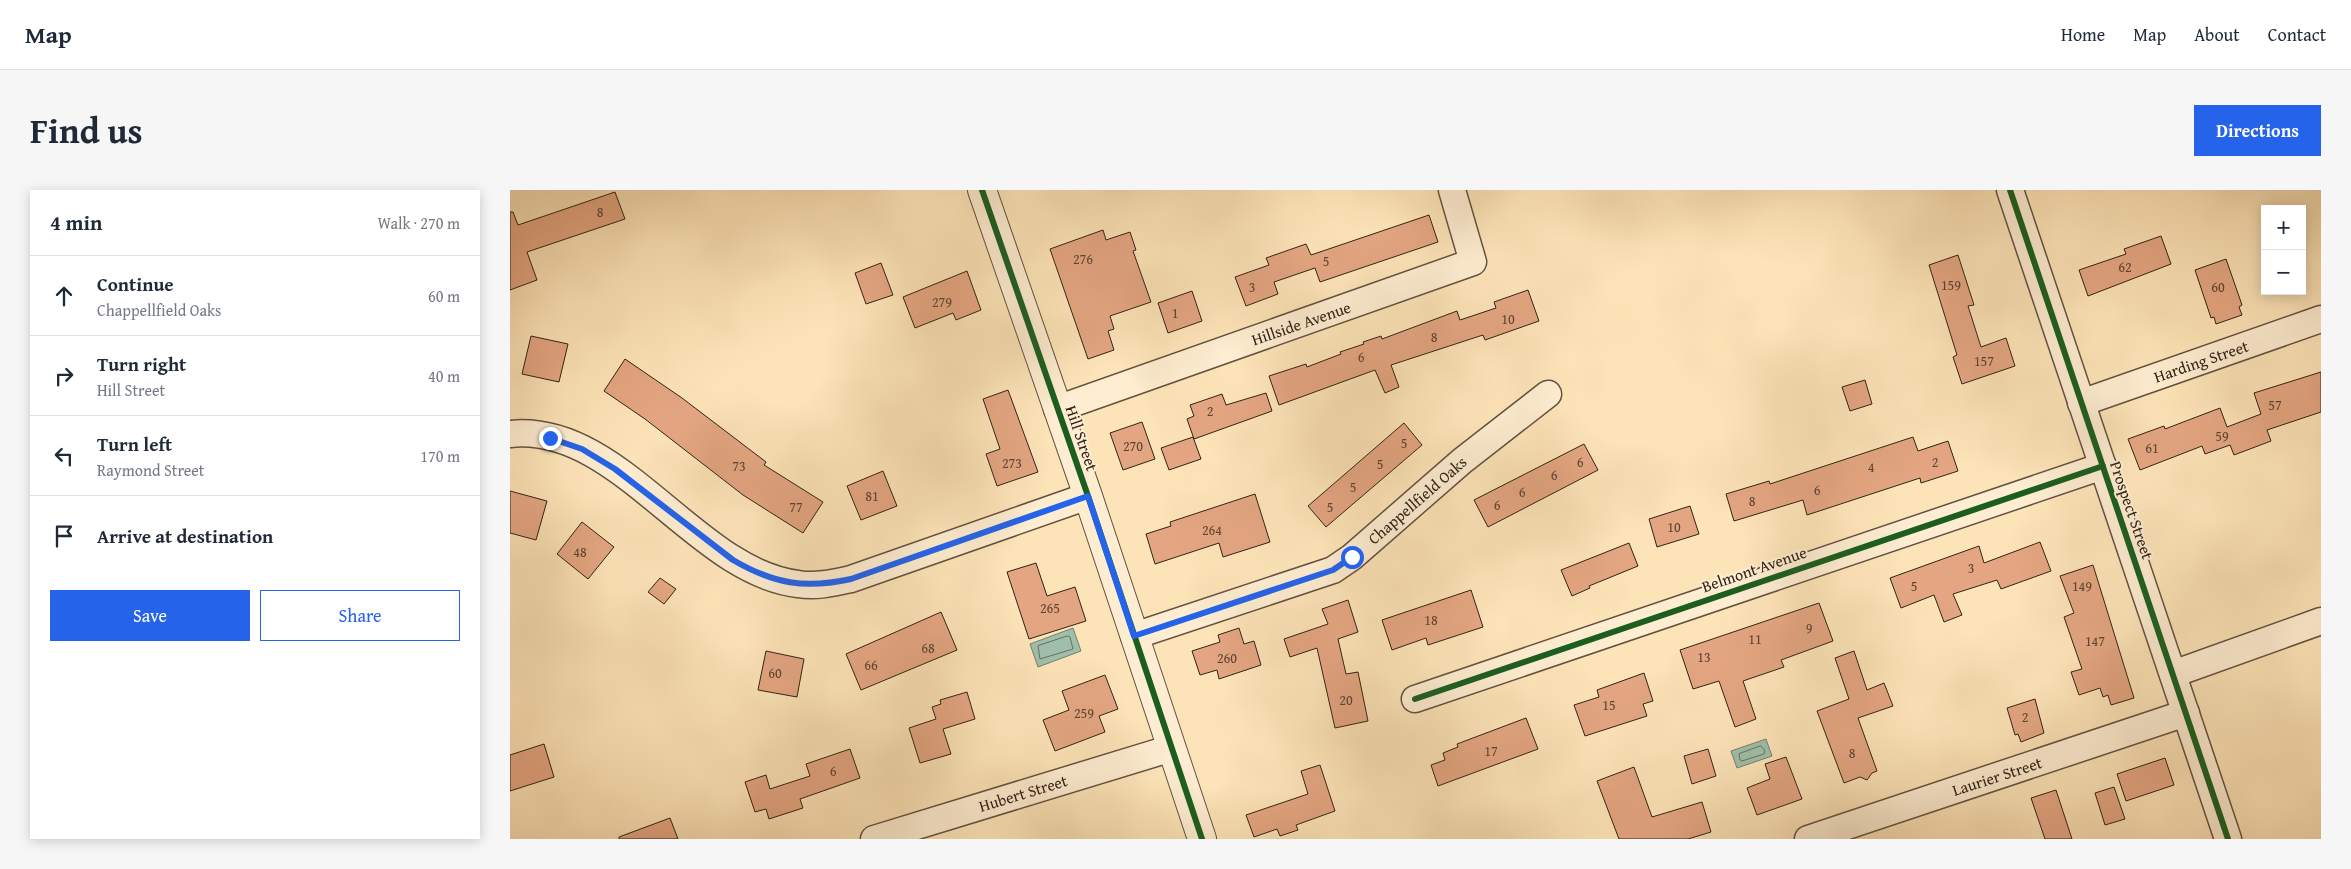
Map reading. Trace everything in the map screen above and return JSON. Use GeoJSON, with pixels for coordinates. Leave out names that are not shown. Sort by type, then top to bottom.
{"type":"FeatureCollection","features":[{"type":"Feature","properties":{"kind":"street","name":"Hill Street"},"geometry":{"type":"LineString","coordinates":[[982,190],[1088,496],[1202,839]]}},
{"type":"Feature","properties":{"kind":"street","name":"Hillside Avenue"},"geometry":{"type":"LineString","coordinates":[[1057,409],[1473,262],[1452,190]]}},
{"type":"Feature","properties":{"kind":"street","name":"Prospect Street"},"geometry":{"type":"LineString","coordinates":[[2010,190],[2228,839]]}},
{"type":"Feature","properties":{"kind":"street","name":"Harding Street"},"geometry":{"type":"LineString","coordinates":[[2081,403],[2321,319]]}},
{"type":"Feature","properties":{"kind":"street","name":"Chappellfield Oaks"},"geometry":{"type":"LineString","coordinates":[[1134,636],[1333,570],[1352,557],[1462,461],[1548,394]]}},
{"type":"Feature","properties":{"kind":"street"},"geometry":{"type":"LineString","coordinates":[[510,434],[536,434],[582,449],[615,469],[733,560],[767,576],[797,584],[813,585],[851,579],[1088,496]]}},
{"type":"Feature","properties":{"kind":"street","name":"Belmont Avenue"},"geometry":{"type":"LineString","coordinates":[[1415,699],[2103,466]]}},
{"type":"Feature","properties":{"kind":"street"},"geometry":{"type":"LineString","coordinates":[[2173,674],[2321,621]]}},
{"type":"Feature","properties":{"kind":"street","name":"Laurier Street"},"geometry":{"type":"LineString","coordinates":[[1808,839],[2186,713]]}},
{"type":"Feature","properties":{"kind":"street","name":"Hubert Street"},"geometry":{"type":"LineString","coordinates":[[874,839],[1172,748]]}},
{"type":"Feature","properties":{"kind":"water"},"geometry":{"type":"Polygon","coordinates":[[[1073,628],[1081,651],[1038,667],[1030,644],[1073,628]]]}},
{"type":"Feature","properties":{"kind":"water"},"geometry":{"type":"Polygon","coordinates":[[[1766,739],[1772,756],[1737,768],[1731,751],[1766,739]]]}},
{"type":"Feature","properties":{"kind":"building"},"geometry":{"type":"Polygon","coordinates":[[[615,192],[625,219],[527,252],[537,280],[510,290],[510,212],[513,212],[518,225],[615,192]]]}},
{"type":"Feature","properties":{"kind":"building"},"geometry":{"type":"Polygon","coordinates":[[[1429,215],[1438,242],[1320,282],[1315,268],[1274,282],[1278,294],[1246,306],[1235,277],[1269,265],[1266,258],[1306,244],[1311,255],[1429,215]]]}},
{"type":"Feature","properties":{"kind":"building"},"geometry":{"type":"Polygon","coordinates":[[[1103,230],[1106,240],[1130,232],[1136,250],[1133,251],[1151,302],[1110,316],[1114,329],[1108,331],[1114,350],[1088,359],[1050,249],[1103,230]]]}},
{"type":"Feature","properties":{"kind":"building"},"geometry":{"type":"Polygon","coordinates":[[[2161,236],[2171,264],[2088,296],[2079,270],[2126,254],[2124,249],[2161,236]]]}},
{"type":"Feature","properties":{"kind":"building"},"geometry":{"type":"Polygon","coordinates":[[[1958,255],[1974,305],[1968,306],[1981,347],[2006,338],[2015,366],[1962,384],[1953,357],[1957,355],[1929,265],[1958,255]]]}},
{"type":"Feature","properties":{"kind":"building"},"geometry":{"type":"Polygon","coordinates":[[[2226,259],[2242,305],[2239,307],[2242,315],[2216,324],[2214,317],[2211,318],[2195,270],[2226,259]]]}},
{"type":"Feature","properties":{"kind":"building"},"geometry":{"type":"Polygon","coordinates":[[[881,263],[893,295],[866,304],[855,273],[881,263]]]}},
{"type":"Feature","properties":{"kind":"building"},"geometry":{"type":"Polygon","coordinates":[[[967,271],[981,310],[956,320],[953,313],[915,328],[903,297],[967,271]]]}},
{"type":"Feature","properties":{"kind":"building"},"geometry":{"type":"Polygon","coordinates":[[[1528,290],[1539,321],[1485,340],[1483,335],[1391,365],[1399,387],[1385,393],[1375,370],[1279,405],[1269,376],[1306,364],[1307,367],[1341,354],[1340,352],[1364,344],[1363,342],[1381,336],[1382,339],[1457,311],[1460,320],[1496,308],[1494,302],[1528,290]]]}},
{"type":"Feature","properties":{"kind":"building"},"geometry":{"type":"Polygon","coordinates":[[[1192,291],[1202,321],[1168,333],[1158,303],[1192,291]]]}},
{"type":"Feature","properties":{"kind":"building"},"geometry":{"type":"Polygon","coordinates":[[[531,336],[568,344],[559,382],[522,374],[531,336]]]}},
{"type":"Feature","properties":{"kind":"building"},"geometry":{"type":"Polygon","coordinates":[[[625,359],[682,398],[766,462],[764,465],[823,502],[803,533],[743,495],[645,419],[604,391],[625,359]]]}},
{"type":"Feature","properties":{"kind":"building"},"geometry":{"type":"Polygon","coordinates":[[[2321,372],[2321,412],[2267,430],[2271,441],[2234,455],[2230,445],[2205,454],[2202,446],[2140,470],[2128,439],[2164,426],[2165,429],[2220,408],[2227,427],[2261,414],[2254,393],[2321,372]]]}},
{"type":"Feature","properties":{"kind":"building"},"geometry":{"type":"Polygon","coordinates":[[[1865,380],[1872,404],[1850,411],[1842,387],[1865,380]]]}},
{"type":"Feature","properties":{"kind":"building"},"geometry":{"type":"Polygon","coordinates":[[[1008,390],[1038,472],[997,486],[986,454],[1000,449],[983,399],[1008,390]]]}},
{"type":"Feature","properties":{"kind":"building"},"geometry":{"type":"Polygon","coordinates":[[[1266,393],[1272,411],[1194,439],[1187,419],[1194,416],[1190,405],[1222,394],[1226,405],[1266,393]]]}},
{"type":"Feature","properties":{"kind":"building"},"geometry":{"type":"Polygon","coordinates":[[[1142,422],[1155,459],[1123,470],[1110,433],[1142,422]]]}},
{"type":"Feature","properties":{"kind":"building"},"geometry":{"type":"Polygon","coordinates":[[[1404,423],[1422,445],[1326,527],[1308,506],[1404,423]]]}},
{"type":"Feature","properties":{"kind":"building"},"geometry":{"type":"Polygon","coordinates":[[[1193,437],[1201,459],[1169,470],[1161,448],[1193,437]]]}},
{"type":"Feature","properties":{"kind":"building"},"geometry":{"type":"Polygon","coordinates":[[[1913,437],[1918,451],[1948,441],[1958,471],[1921,483],[1920,478],[1807,515],[1803,500],[1734,521],[1726,494],[1769,481],[1770,484],[1913,437]]]}},
{"type":"Feature","properties":{"kind":"building"},"geometry":{"type":"Polygon","coordinates":[[[1584,444],[1598,470],[1488,527],[1474,500],[1584,444]]]}},
{"type":"Feature","properties":{"kind":"building"},"geometry":{"type":"Polygon","coordinates":[[[883,471],[897,506],[861,520],[847,486],[883,471]]]}},
{"type":"Feature","properties":{"kind":"building"},"geometry":{"type":"Polygon","coordinates":[[[510,491],[547,501],[536,540],[510,533],[510,491]]]}},
{"type":"Feature","properties":{"kind":"building"},"geometry":{"type":"Polygon","coordinates":[[[1255,494],[1270,542],[1223,557],[1219,543],[1155,564],[1146,534],[1171,526],[1170,522],[1255,494]]]}},
{"type":"Feature","properties":{"kind":"building"},"geometry":{"type":"Polygon","coordinates":[[[1690,506],[1699,534],[1657,547],[1649,519],[1690,506]]]}},
{"type":"Feature","properties":{"kind":"building"},"geometry":{"type":"Polygon","coordinates":[[[582,522],[614,547],[588,579],[557,554],[582,522]]]}},
{"type":"Feature","properties":{"kind":"building"},"geometry":{"type":"Polygon","coordinates":[[[2040,542],[2051,571],[2001,589],[1997,580],[1953,594],[1962,615],[1944,622],[1934,595],[1901,608],[1890,578],[1979,546],[1984,563],[2040,542]]]}},
{"type":"Feature","properties":{"kind":"building"},"geometry":{"type":"Polygon","coordinates":[[[1629,543],[1638,566],[1589,586],[1590,588],[1572,596],[1561,570],[1629,543]]]}},
{"type":"Feature","properties":{"kind":"building"},"geometry":{"type":"Polygon","coordinates":[[[1036,563],[1047,596],[1075,587],[1086,621],[1029,639],[1007,572],[1036,563]]]}},
{"type":"Feature","properties":{"kind":"building"},"geometry":{"type":"Polygon","coordinates":[[[2093,565],[2134,698],[2111,705],[2108,695],[2103,697],[2100,688],[2079,695],[2071,672],[2082,669],[2064,617],[2074,613],[2060,576],[2093,565]]]}},
{"type":"Feature","properties":{"kind":"building"},"geometry":{"type":"Polygon","coordinates":[[[660,578],[676,589],[664,604],[648,592],[660,578]]]}},
{"type":"Feature","properties":{"kind":"building"},"geometry":{"type":"Polygon","coordinates":[[[1471,590],[1483,627],[1428,645],[1426,638],[1392,650],[1382,620],[1471,590]]]}},
{"type":"Feature","properties":{"kind":"building"},"geometry":{"type":"Polygon","coordinates":[[[1348,600],[1358,632],[1338,639],[1346,674],[1358,672],[1368,721],[1335,728],[1317,648],[1290,657],[1284,639],[1328,624],[1322,609],[1348,600]]]}},
{"type":"Feature","properties":{"kind":"building"},"geometry":{"type":"Polygon","coordinates":[[[1819,603],[1833,641],[1781,660],[1784,667],[1743,681],[1756,719],[1735,727],[1719,681],[1693,689],[1680,650],[1819,603]]]}},
{"type":"Feature","properties":{"kind":"building"},"geometry":{"type":"Polygon","coordinates":[[[941,612],[957,650],[861,690],[846,654],[941,612]]]}},
{"type":"Feature","properties":{"kind":"building"},"geometry":{"type":"Polygon","coordinates":[[[1239,628],[1244,644],[1254,641],[1261,665],[1219,679],[1217,670],[1200,675],[1192,651],[1220,642],[1218,635],[1239,628]]]}},
{"type":"Feature","properties":{"kind":"building"},"geometry":{"type":"Polygon","coordinates":[[[766,651],[804,659],[797,697],[758,690],[766,651]]]}},
{"type":"Feature","properties":{"kind":"building"},"geometry":{"type":"Polygon","coordinates":[[[1854,651],[1867,690],[1884,683],[1893,706],[1858,718],[1877,771],[1872,773],[1867,780],[1860,777],[1844,783],[1817,711],[1849,699],[1835,658],[1854,651]]]}},
{"type":"Feature","properties":{"kind":"building"},"geometry":{"type":"Polygon","coordinates":[[[1644,673],[1653,701],[1643,704],[1647,716],[1585,736],[1574,705],[1599,697],[1597,690],[1644,673]]]}},
{"type":"Feature","properties":{"kind":"building"},"geometry":{"type":"Polygon","coordinates":[[[1105,675],[1118,709],[1099,716],[1105,732],[1055,751],[1043,720],[1069,710],[1062,691],[1105,675]]]}},
{"type":"Feature","properties":{"kind":"building"},"geometry":{"type":"Polygon","coordinates":[[[967,692],[975,719],[943,729],[951,754],[920,763],[909,728],[936,719],[932,707],[941,704],[940,700],[967,692]]]}},
{"type":"Feature","properties":{"kind":"building"},"geometry":{"type":"Polygon","coordinates":[[[2035,699],[2044,733],[2021,742],[2018,734],[2015,735],[2007,708],[2035,699]]]}},
{"type":"Feature","properties":{"kind":"building"},"geometry":{"type":"Polygon","coordinates":[[[1526,718],[1538,749],[1438,786],[1431,765],[1445,760],[1443,753],[1458,747],[1457,744],[1526,718]]]}},
{"type":"Feature","properties":{"kind":"building"},"geometry":{"type":"Polygon","coordinates":[[[544,744],[554,777],[510,791],[510,755],[544,744]]]}},
{"type":"Feature","properties":{"kind":"building"},"geometry":{"type":"Polygon","coordinates":[[[850,749],[860,778],[800,799],[803,808],[769,819],[766,809],[755,812],[745,782],[766,775],[770,789],[810,776],[806,764],[850,749]]]}},
{"type":"Feature","properties":{"kind":"building"},"geometry":{"type":"Polygon","coordinates":[[[1708,749],[1716,776],[1692,784],[1684,756],[1708,749]]]}},
{"type":"Feature","properties":{"kind":"building"},"geometry":{"type":"Polygon","coordinates":[[[1786,757],[1802,799],[1757,815],[1747,788],[1770,779],[1765,764],[1786,757]]]}},
{"type":"Feature","properties":{"kind":"building"},"geometry":{"type":"Polygon","coordinates":[[[2165,758],[2174,785],[2126,801],[2117,774],[2165,758]]]}},
{"type":"Feature","properties":{"kind":"building"},"geometry":{"type":"Polygon","coordinates":[[[1320,765],[1335,811],[1296,825],[1298,830],[1280,836],[1277,829],[1254,837],[1246,815],[1308,794],[1301,771],[1320,765]]]}},
{"type":"Feature","properties":{"kind":"building"},"geometry":{"type":"Polygon","coordinates":[[[1634,767],[1652,817],[1702,802],[1711,832],[1688,839],[1619,839],[1597,781],[1634,767]]]}},
{"type":"Feature","properties":{"kind":"building"},"geometry":{"type":"Polygon","coordinates":[[[2114,787],[2125,819],[2105,825],[2095,793],[2114,787]]]}},
{"type":"Feature","properties":{"kind":"building"},"geometry":{"type":"Polygon","coordinates":[[[2056,790],[2072,839],[2045,839],[2031,798],[2056,790]]]}},
{"type":"Feature","properties":{"kind":"building"},"geometry":{"type":"Polygon","coordinates":[[[670,818],[678,839],[619,839],[619,837],[670,818]]]}},
{"type":"Feature","properties":{"kind":"cycle path"},"geometry":{"type":"LineString","coordinates":[[982,190],[1088,496],[1202,839]]}},
{"type":"Feature","properties":{"kind":"cycle path"},"geometry":{"type":"LineString","coordinates":[[2010,190],[2228,839]]}},
{"type":"Feature","properties":{"kind":"cycle path"},"geometry":{"type":"LineString","coordinates":[[1415,699],[2103,466]]}},
{"type":"Feature","properties":{"kind":"route"},"geometry":{"type":"LineString","coordinates":[[550,438],[582,449],[615,469],[733,560],[767,576],[797,584],[830,584],[851,579],[1088,496],[1134,636],[1333,570],[1352,557]]}}]}
